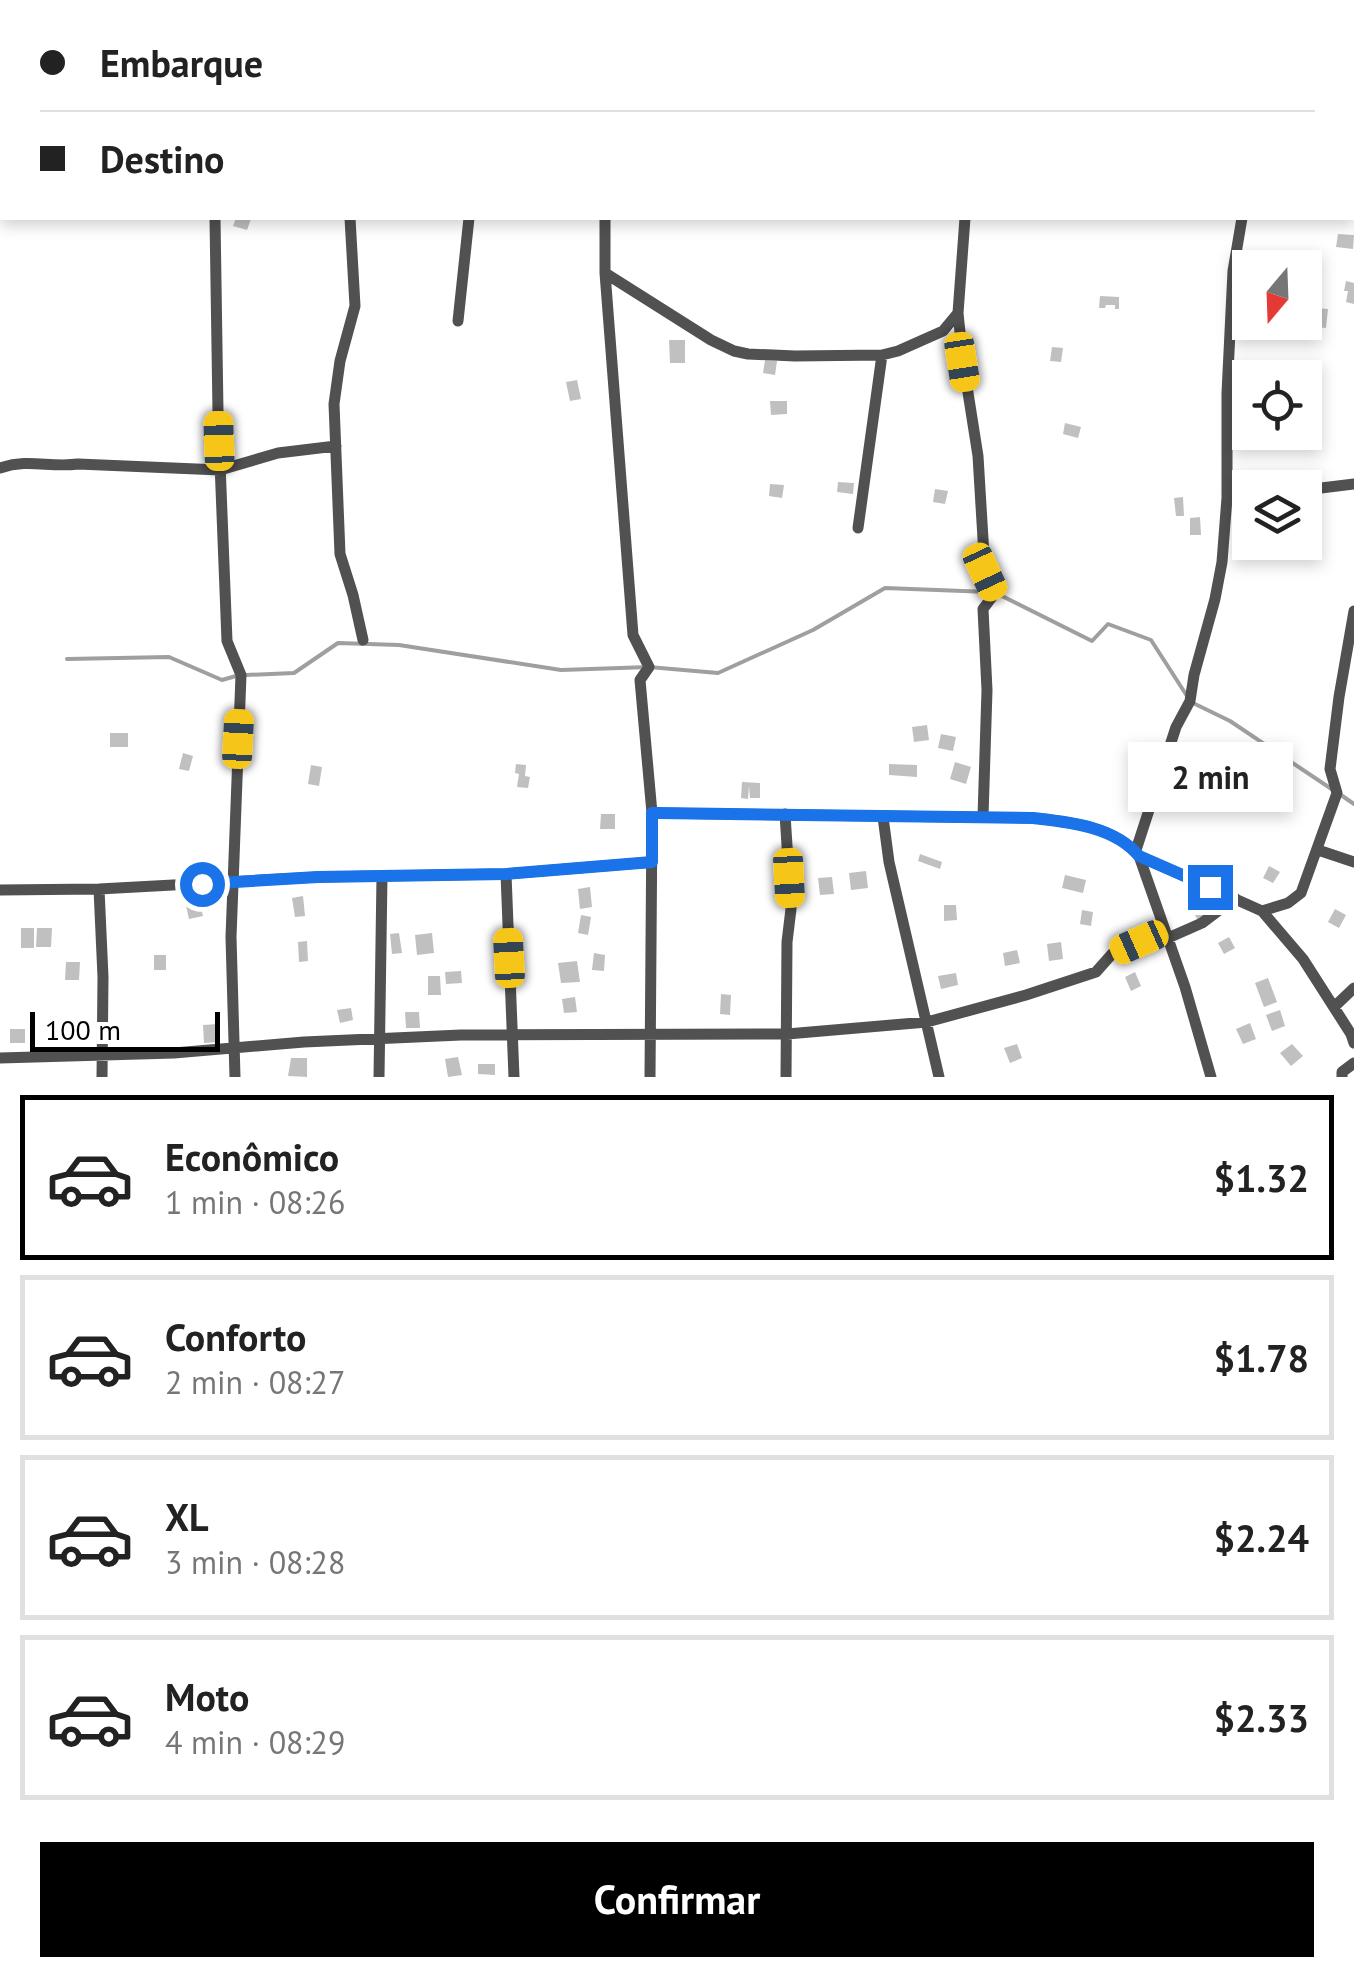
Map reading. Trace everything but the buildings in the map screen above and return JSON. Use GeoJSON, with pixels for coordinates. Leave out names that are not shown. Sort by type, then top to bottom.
{"type":"FeatureCollection","features":[{"type":"Feature","properties":{"kind":"street"},"geometry":{"type":"LineString","coordinates":[[214,220],[227,641],[241,675],[231,937],[235,1077]]}},
{"type":"Feature","properties":{"kind":"street"},"geometry":{"type":"LineString","coordinates":[[350,220],[355,306],[340,360],[334,404],[340,554],[362,640]]}},
{"type":"Feature","properties":{"kind":"street"},"geometry":{"type":"LineString","coordinates":[[458,320],[469,220]]}},
{"type":"Feature","properties":{"kind":"street"},"geometry":{"type":"LineString","coordinates":[[605,220],[605,273],[633,635],[649,667],[640,680],[652,813],[650,1077]]}},
{"type":"Feature","properties":{"kind":"street"},"geometry":{"type":"LineString","coordinates":[[965,220],[958,313],[978,456],[985,572],[995,592],[982,608],[987,690],[983,817]]}},
{"type":"Feature","properties":{"kind":"street"},"geometry":{"type":"LineString","coordinates":[[1211,1077],[1138,853],[1176,727],[1190,701],[1222,562],[1232,289],[1242,220]]}},
{"type":"Feature","properties":{"kind":"street"},"geometry":{"type":"LineString","coordinates":[[605,273],[734,351],[795,356],[882,355],[943,331],[958,313]]}},
{"type":"Feature","properties":{"kind":"street"},"geometry":{"type":"LineString","coordinates":[[858,528],[882,355]]}},
{"type":"Feature","properties":{"kind":"street"},"geometry":{"type":"LineString","coordinates":[[0,468],[31,462],[220,470],[278,453],[336,446]]}},
{"type":"Feature","properties":{"kind":"street"},"geometry":{"type":"LineString","coordinates":[[1322,488],[1354,484]]}},
{"type":"Feature","properties":{"kind":"street"},"geometry":{"type":"LineString","coordinates":[[1227,498],[1232,498]]}},
{"type":"Feature","properties":{"kind":"street"},"geometry":{"type":"LineString","coordinates":[[1262,911],[1288,903],[1301,893],[1338,793],[1330,769],[1354,610]]}},
{"type":"Feature","properties":{"kind":"street"},"geometry":{"type":"LineString","coordinates":[[652,813],[1033,818],[1075,823],[1106,833],[1138,853],[1262,911],[1303,958],[1354,1043]]}},
{"type":"Feature","properties":{"kind":"street"},"geometry":{"type":"LineString","coordinates":[[785,814],[791,909],[787,942],[786,1077]]}},
{"type":"Feature","properties":{"kind":"street"},"geometry":{"type":"LineString","coordinates":[[883,817],[889,862],[939,1077]]}},
{"type":"Feature","properties":{"kind":"street"},"geometry":{"type":"LineString","coordinates":[[1318,850],[1354,862]]}},
{"type":"Feature","properties":{"kind":"street"},"geometry":{"type":"LineString","coordinates":[[0,890],[506,874],[652,862]]}},
{"type":"Feature","properties":{"kind":"street"},"geometry":{"type":"LineString","coordinates":[[506,874],[514,1077]]}},
{"type":"Feature","properties":{"kind":"street"},"geometry":{"type":"LineString","coordinates":[[379,1077],[382,876]]}},
{"type":"Feature","properties":{"kind":"street"},"geometry":{"type":"LineString","coordinates":[[99,889],[102,1077]]}},
{"type":"Feature","properties":{"kind":"street"},"geometry":{"type":"LineString","coordinates":[[0,1058],[512,1034],[786,1034],[927,1022],[1096,972],[1112,954],[1202,923],[1236,898]]}},
{"type":"Feature","properties":{"kind":"street"},"geometry":{"type":"LineString","coordinates":[[1334,1007],[1354,988]]}},
{"type":"Feature","properties":{"kind":"street"},"geometry":{"type":"LineString","coordinates":[[1342,1077],[1342,1072],[1354,1063]]}},
{"type":"Feature","properties":{"kind":"waterway"},"geometry":{"type":"LineString","coordinates":[[246,675],[294,673],[338,643],[399,645],[561,670],[649,667],[718,673],[813,630],[885,588],[989,592]]}},
{"type":"Feature","properties":{"kind":"waterway"},"geometry":{"type":"LineString","coordinates":[[998,594],[1092,641],[1108,624],[1151,640],[1187,696]]}},
{"type":"Feature","properties":{"kind":"waterway"},"geometry":{"type":"LineString","coordinates":[[67,659],[169,657],[222,680],[236,676]]}},
{"type":"Feature","properties":{"kind":"waterway"},"geometry":{"type":"LineString","coordinates":[[1193,703],[1230,721],[1333,790]]}},
{"type":"Feature","properties":{"kind":"waterway"},"geometry":{"type":"LineString","coordinates":[[1341,795],[1354,804]]}},
{"type":"Feature","properties":{"kind":"route"},"geometry":{"type":"LineString","coordinates":[[202,884],[318,877],[506,874],[652,862],[652,813],[658,813],[1033,818],[1075,823],[1106,833],[1136,850],[1139,856],[1210,887]]}}]}
